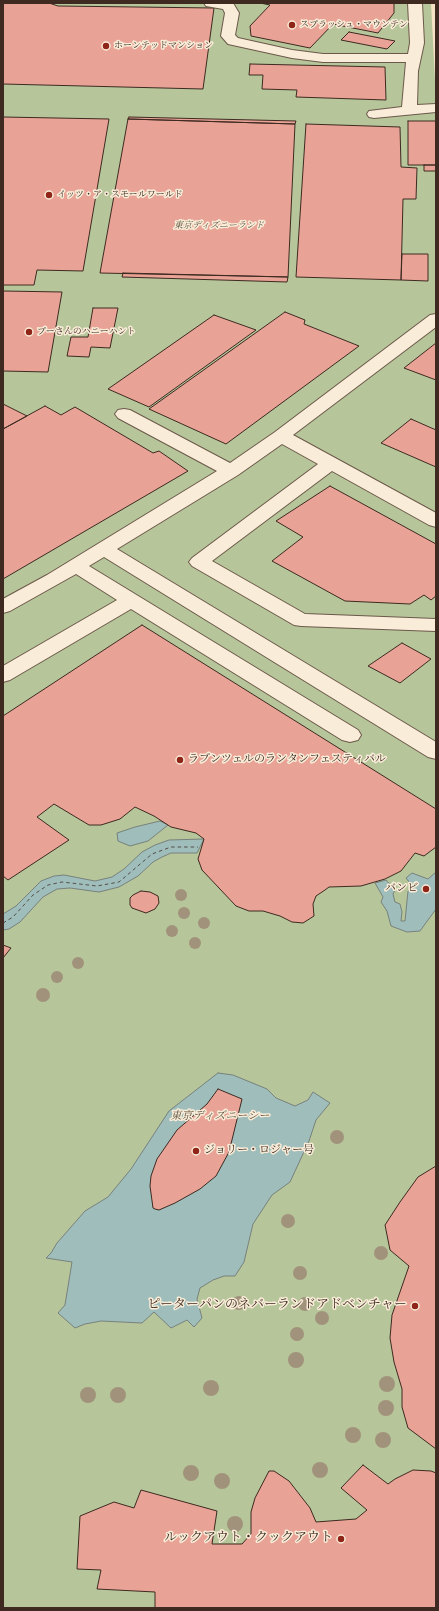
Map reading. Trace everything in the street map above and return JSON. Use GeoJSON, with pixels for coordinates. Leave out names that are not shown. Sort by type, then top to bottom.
{"type":"FeatureCollection","features":[{"type":"Feature","properties":{"kind":"lane"},"geometry":{"type":"LineString","coordinates":[[211,3],[228,6],[232,13],[228,36],[233,41],[292,54],[323,58],[415,58]]}},
{"type":"Feature","properties":{"kind":"lane"},"geometry":{"type":"LineString","coordinates":[[409,110],[411,71],[417,43],[415,3]]}},
{"type":"Feature","properties":{"kind":"lane"},"geometry":{"type":"LineString","coordinates":[[374,114],[436,108]]}},
{"type":"Feature","properties":{"kind":"lane"},"geometry":{"type":"LineString","coordinates":[[3,607],[76,566],[231,471],[281,436],[436,319]]}},
{"type":"Feature","properties":{"kind":"lane"},"geometry":{"type":"LineString","coordinates":[[124,414],[231,471]]}},
{"type":"Feature","properties":{"kind":"lane"},"geometry":{"type":"LineString","coordinates":[[281,436],[436,521]]}},
{"type":"Feature","properties":{"kind":"lane"},"geometry":{"type":"LineString","coordinates":[[330,464],[199,562],[301,620],[436,625]]}},
{"type":"Feature","properties":{"kind":"lane"},"geometry":{"type":"LineString","coordinates":[[104,549],[436,752]]}},
{"type":"Feature","properties":{"kind":"lane"},"geometry":{"type":"LineString","coordinates":[[76,566],[350,735]]}},
{"type":"Feature","properties":{"kind":"lane"},"geometry":{"type":"LineString","coordinates":[[3,676],[132,600]]}},
{"type":"Feature","properties":{"kind":"green space","name":"東京ディズニーシー"},"geometry":{"type":"Polygon","coordinates":[[[3,3],[431,3],[436,100],[436,1608],[3,1608],[3,3]]]}},
{"type":"Feature","properties":{"kind":"water"},"geometry":{"type":"Polygon","coordinates":[[[160,821],[168,825],[148,841],[130,846],[118,841],[117,833],[160,821]]]}},
{"type":"Feature","properties":{"kind":"water"},"geometry":{"type":"Polygon","coordinates":[[[204,839],[197,853],[171,853],[153,862],[138,876],[119,887],[99,892],[70,888],[57,889],[43,897],[20,922],[9,929],[3,930],[3,914],[16,906],[41,881],[54,876],[64,875],[95,881],[112,877],[124,869],[142,852],[155,845],[169,840],[204,839]]]}},
{"type":"Feature","properties":{"kind":"water"},"geometry":{"type":"Polygon","coordinates":[[[436,872],[436,909],[420,931],[407,932],[391,926],[387,911],[381,902],[383,897],[375,883],[386,880],[395,890],[393,894],[395,902],[400,904],[402,912],[401,921],[405,921],[408,891],[413,887],[406,878],[412,873],[428,879],[436,872]]]}},
{"type":"Feature","properties":{"kind":"water"},"geometry":{"type":"Polygon","coordinates":[[[218,1073],[233,1075],[267,1089],[276,1098],[295,1106],[308,1100],[313,1092],[330,1103],[316,1120],[309,1141],[290,1182],[272,1195],[253,1224],[244,1262],[235,1276],[224,1276],[213,1280],[200,1288],[197,1299],[202,1318],[194,1327],[187,1320],[171,1328],[154,1312],[142,1323],[101,1321],[85,1324],[75,1328],[58,1313],[65,1305],[72,1262],[46,1258],[85,1211],[108,1197],[131,1169],[169,1111],[218,1073]]]}},
{"type":"Feature","properties":{"kind":"building","name":"ホーンテッドマンション"},"geometry":{"type":"Polygon","coordinates":[[[3,3],[49,3],[58,6],[214,8],[203,89],[3,84],[3,3]]]}},
{"type":"Feature","properties":{"kind":"building","name":"スプラッシュ・マウンテン"},"geometry":{"type":"Polygon","coordinates":[[[260,3],[394,3],[394,13],[378,33],[333,24],[310,48],[251,36],[250,26],[270,5],[260,3]]]}},
{"type":"Feature","properties":{"kind":"building"},"geometry":{"type":"Polygon","coordinates":[[[349,32],[395,41],[387,49],[341,40],[349,32]]]}},
{"type":"Feature","properties":{"kind":"building"},"geometry":{"type":"Polygon","coordinates":[[[250,64],[385,67],[386,100],[296,97],[297,90],[262,89],[263,75],[249,75],[250,64]]]}},
{"type":"Feature","properties":{"kind":"building","name":"イッツ・ア・スモールワールド"},"geometry":{"type":"Polygon","coordinates":[[[3,117],[109,119],[83,271],[37,270],[34,285],[3,285],[3,117]]]}},
{"type":"Feature","properties":{"kind":"building"},"geometry":{"type":"Polygon","coordinates":[[[129,117],[296,121],[295,124],[128,119],[129,117]]]}},
{"type":"Feature","properties":{"kind":"building"},"geometry":{"type":"Polygon","coordinates":[[[128,119],[295,124],[288,277],[100,273],[128,119]]]}},
{"type":"Feature","properties":{"kind":"building"},"geometry":{"type":"Polygon","coordinates":[[[408,121],[436,121],[436,165],[408,165],[408,121]]]}},
{"type":"Feature","properties":{"kind":"building"},"geometry":{"type":"Polygon","coordinates":[[[306,124],[400,127],[401,167],[417,168],[416,199],[403,199],[401,280],[296,277],[306,124]]]}},
{"type":"Feature","properties":{"kind":"building"},"geometry":{"type":"Polygon","coordinates":[[[424,165],[436,165],[436,171],[424,171],[424,165]]]}},
{"type":"Feature","properties":{"kind":"building"},"geometry":{"type":"Polygon","coordinates":[[[402,254],[428,254],[428,281],[401,280],[402,254]]]}},
{"type":"Feature","properties":{"kind":"building"},"geometry":{"type":"Polygon","coordinates":[[[123,273],[288,277],[287,282],[122,277],[123,273]]]}},
{"type":"Feature","properties":{"kind":"building","name":"プーさんのハニーハント"},"geometry":{"type":"Polygon","coordinates":[[[3,291],[62,292],[48,372],[3,371],[3,291]]]}},
{"type":"Feature","properties":{"kind":"building"},"geometry":{"type":"Polygon","coordinates":[[[93,308],[118,308],[110,348],[91,347],[89,357],[67,356],[71,337],[88,337],[93,308]]]}},
{"type":"Feature","properties":{"kind":"building"},"geometry":{"type":"Polygon","coordinates":[[[285,312],[305,320],[304,324],[359,346],[226,444],[149,409],[285,312]]]}},
{"type":"Feature","properties":{"kind":"building"},"geometry":{"type":"Polygon","coordinates":[[[214,315],[256,330],[149,407],[108,389],[214,315]]]}},
{"type":"Feature","properties":{"kind":"building"},"geometry":{"type":"Polygon","coordinates":[[[436,343],[436,380],[404,368],[436,343]]]}},
{"type":"Feature","properties":{"kind":"building"},"geometry":{"type":"Polygon","coordinates":[[[3,404],[27,416],[3,429],[3,404]]]}},
{"type":"Feature","properties":{"kind":"building"},"geometry":{"type":"Polygon","coordinates":[[[45,406],[61,415],[75,407],[153,453],[159,451],[188,471],[3,579],[3,429],[45,406]]]}},
{"type":"Feature","properties":{"kind":"building"},"geometry":{"type":"Polygon","coordinates":[[[411,419],[436,430],[436,467],[381,443],[411,419]]]}},
{"type":"Feature","properties":{"kind":"building"},"geometry":{"type":"Polygon","coordinates":[[[330,486],[436,544],[436,596],[431,600],[424,595],[410,604],[345,601],[272,561],[303,537],[276,521],[330,486]]]}},
{"type":"Feature","properties":{"kind":"building","name":"ラプンツェルのランタンフェスティバル"},"geometry":{"type":"Polygon","coordinates":[[[142,625],[436,809],[436,847],[424,856],[415,853],[401,871],[385,879],[361,886],[329,887],[316,896],[313,904],[314,916],[303,923],[292,922],[280,916],[263,911],[249,911],[236,906],[202,870],[198,859],[204,839],[196,833],[171,827],[154,816],[135,807],[120,819],[101,825],[89,825],[54,804],[37,817],[69,840],[8,880],[3,876],[3,716],[142,625]]]}},
{"type":"Feature","properties":{"kind":"building"},"geometry":{"type":"Polygon","coordinates":[[[402,643],[431,659],[400,683],[368,666],[402,643]]]}},
{"type":"Feature","properties":{"kind":"building"},"geometry":{"type":"Polygon","coordinates":[[[141,891],[150,892],[158,896],[159,903],[155,909],[146,913],[132,908],[130,905],[130,898],[141,891]]]}},
{"type":"Feature","properties":{"kind":"building"},"geometry":{"type":"Polygon","coordinates":[[[3,945],[11,948],[3,958],[3,945]]]}},
{"type":"Feature","properties":{"kind":"building","name":"ジョリー・ロジャー号"},"geometry":{"type":"Polygon","coordinates":[[[218,1089],[242,1099],[229,1152],[216,1176],[200,1189],[175,1203],[159,1210],[153,1208],[150,1186],[151,1176],[157,1159],[177,1130],[207,1104],[218,1089]]]}},
{"type":"Feature","properties":{"kind":"building","name":"ピーターパンのネバーランドアドベンチャー"},"geometry":{"type":"Polygon","coordinates":[[[436,1166],[436,1449],[408,1428],[402,1407],[402,1389],[394,1362],[390,1338],[392,1315],[409,1266],[390,1250],[385,1225],[418,1177],[436,1166]]]}},
{"type":"Feature","properties":{"kind":"building","name":"ルックアウト・クックアウト"},"geometry":{"type":"Polygon","coordinates":[[[363,1465],[388,1484],[413,1470],[431,1471],[436,1473],[436,1608],[155,1608],[155,1592],[97,1589],[101,1570],[77,1569],[80,1516],[114,1502],[134,1508],[141,1490],[217,1511],[212,1544],[242,1544],[251,1534],[251,1512],[255,1498],[269,1471],[274,1471],[289,1481],[310,1508],[316,1522],[356,1519],[367,1510],[341,1488],[363,1465]]]}},
{"type":"Feature","properties":{"kind":"ferry route"},"geometry":{"type":"LineString","coordinates":[[3,923],[13,917],[33,895],[48,885],[62,882],[97,886],[119,882],[152,854],[171,847],[198,847]]}},
{"type":"Feature","properties":{"kind":"place","name":"スプラッシュ・マウンテン"},"geometry":{"type":"Point","coordinates":[292,25]}},
{"type":"Feature","properties":{"kind":"place","name":"ホーンテッドマンション"},"geometry":{"type":"Point","coordinates":[106,46]}},
{"type":"Feature","properties":{"kind":"place","name":"イッツ・ア・スモールワールド"},"geometry":{"type":"Point","coordinates":[49,195]}},
{"type":"Feature","properties":{"kind":"place","name":"プーさんのハニーハント"},"geometry":{"type":"Point","coordinates":[29,332]}},
{"type":"Feature","properties":{"kind":"place","name":"ラプンツェルのランタンフェスティバル"},"geometry":{"type":"Point","coordinates":[180,760]}},
{"type":"Feature","properties":{"kind":"place","name":"バンビ"},"geometry":{"type":"Point","coordinates":[426,889]}},
{"type":"Feature","properties":{"kind":"place","name":"ジョリー・ロジャー号"},"geometry":{"type":"Point","coordinates":[196,1151]}},
{"type":"Feature","properties":{"kind":"place","name":"ピーターパンのネバーランドアドベンチャー"},"geometry":{"type":"Point","coordinates":[415,1306]}},
{"type":"Feature","properties":{"kind":"place","name":"ルックアウト・クックアウト"},"geometry":{"type":"Point","coordinates":[341,1539]}},
{"type":"Feature","properties":{"kind":"park label","name":"東京ディズニーランド"},"geometry":{"type":"Point","coordinates":[219,226]}}]}
